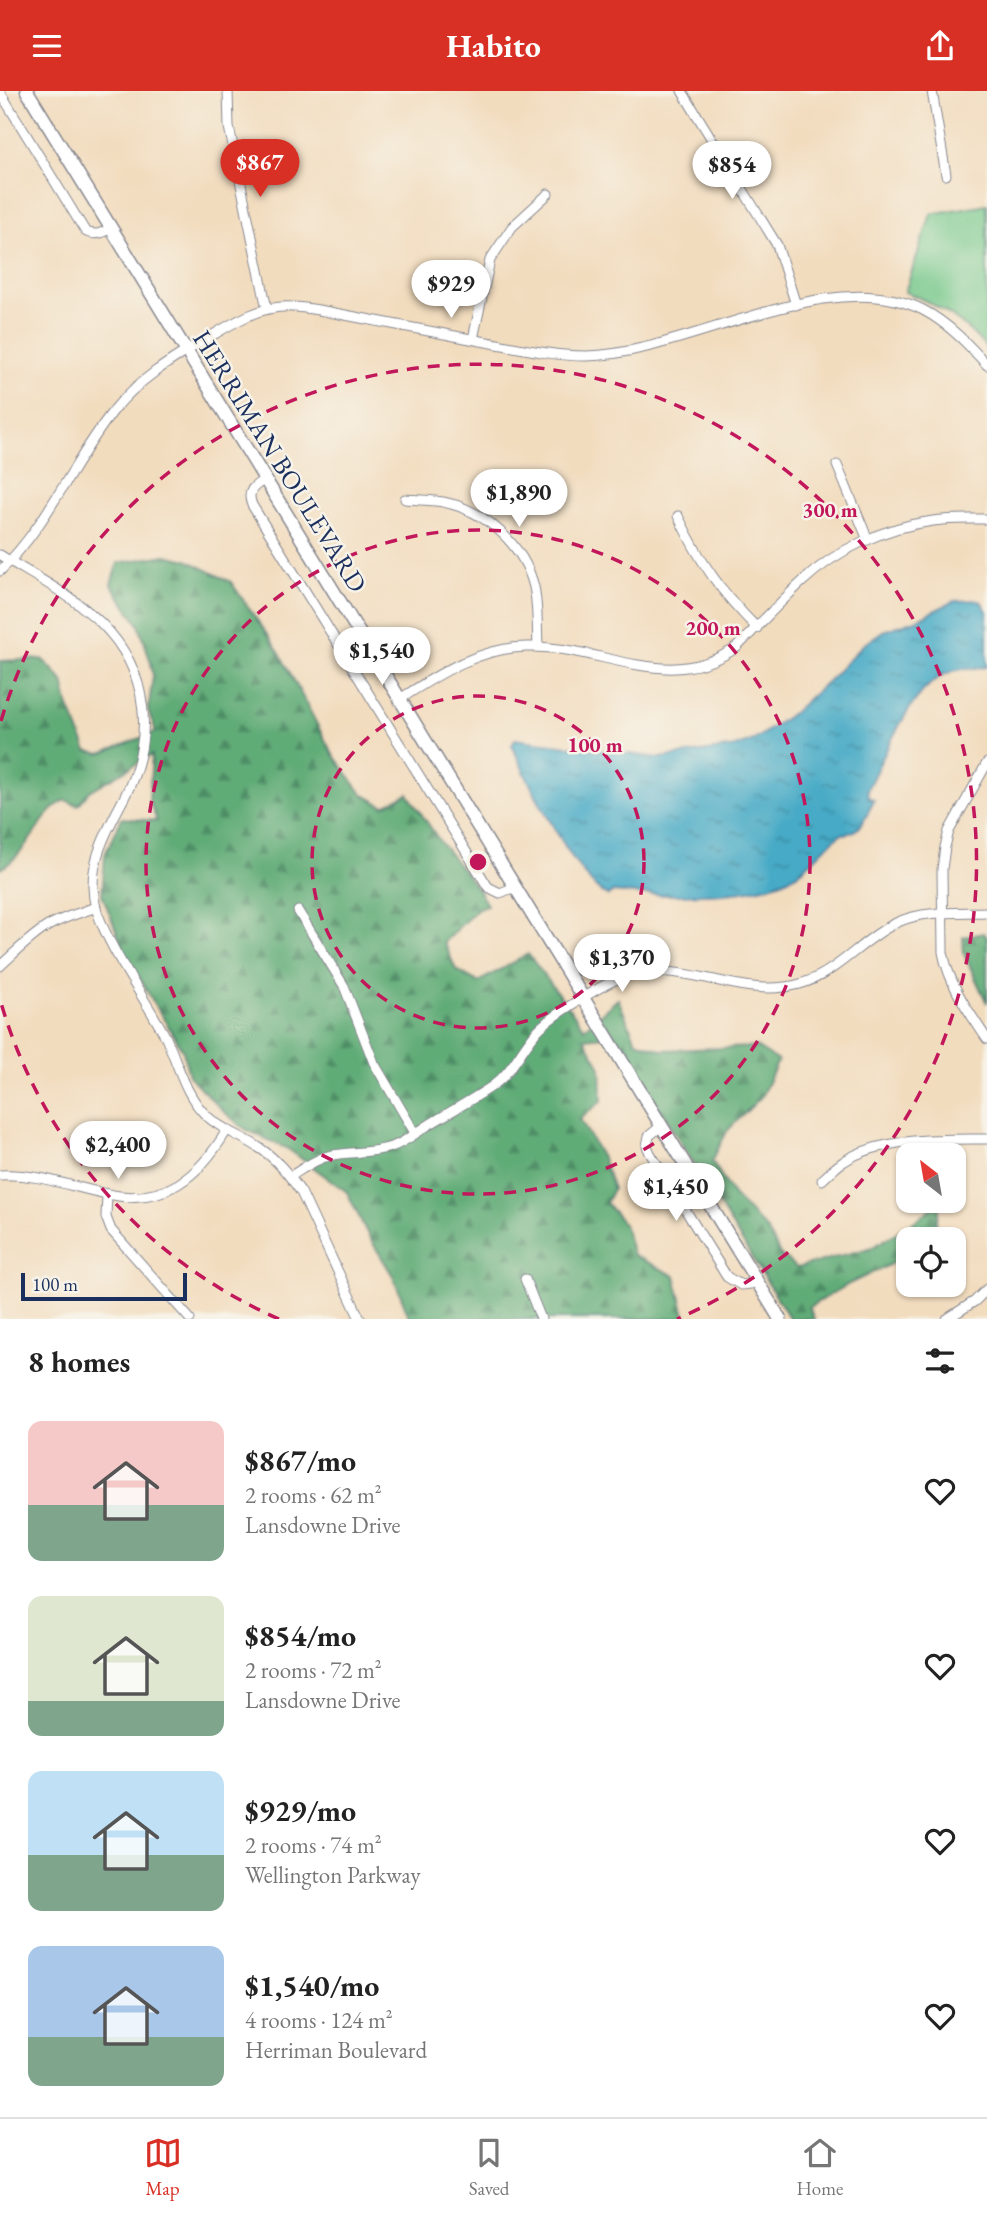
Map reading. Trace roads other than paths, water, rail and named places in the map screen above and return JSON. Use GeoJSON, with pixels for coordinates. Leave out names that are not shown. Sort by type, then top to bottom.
{"type":"FeatureCollection","features":[{"type":"Feature","properties":{"kind":"street","name":"HERRIMAN BOULEVARD"},"geometry":{"type":"LineString","coordinates":[[27,91],[780,1319]]}},
{"type":"Feature","properties":{"kind":"street"},"geometry":{"type":"LineString","coordinates":[[228,91],[229,127],[267,309]]}},
{"type":"Feature","properties":{"kind":"street"},"geometry":{"type":"LineString","coordinates":[[682,91],[777,245],[796,305]]}},
{"type":"Feature","properties":{"kind":"street"},"geometry":{"type":"LineString","coordinates":[[932,91],[946,176]]}},
{"type":"Feature","properties":{"kind":"street"},"geometry":{"type":"LineString","coordinates":[[0,92],[82,227],[89,234],[111,228]]}},
{"type":"Feature","properties":{"kind":"street"},"geometry":{"type":"LineString","coordinates":[[473,339],[490,260],[512,227],[548,194]]}},
{"type":"Feature","properties":{"kind":"street"},"geometry":{"type":"LineString","coordinates":[[0,571],[43,518],[117,407],[149,376],[186,351],[236,321],[267,309],[293,307],[324,311],[561,355],[614,354],[649,347],[796,305],[854,296],[885,299],[921,309],[944,324],[987,365]]}},
{"type":"Feature","properties":{"kind":"street"},"geometry":{"type":"LineString","coordinates":[[837,465],[868,540]]}},
{"type":"Feature","properties":{"kind":"street"},"geometry":{"type":"LineString","coordinates":[[265,479],[254,485],[250,491],[252,505],[482,879],[492,891],[500,893],[515,887]]}},
{"type":"Feature","properties":{"kind":"street"},"geometry":{"type":"LineString","coordinates":[[405,499],[441,502],[472,512],[505,535],[522,556],[533,584],[538,647]]}},
{"type":"Feature","properties":{"kind":"street"},"geometry":{"type":"LineString","coordinates":[[678,516],[693,548],[715,583],[757,628]]}},
{"type":"Feature","properties":{"kind":"street"},"geometry":{"type":"LineString","coordinates":[[400,699],[467,660],[502,649],[567,649],[647,667],[682,669],[704,664],[725,655],[757,628],[804,580],[833,558],[868,540],[934,520],[987,519]]}},
{"type":"Feature","properties":{"kind":"street"},"geometry":{"type":"LineString","coordinates":[[0,555],[65,596],[100,622],[123,650],[136,677],[144,716],[141,751],[131,783],[98,852],[93,882],[96,907],[105,931],[166,1038],[190,1094],[202,1112],[227,1130],[260,1147],[290,1176],[302,1192],[360,1319]]}},
{"type":"Feature","properties":{"kind":"street"},"geometry":{"type":"LineString","coordinates":[[987,763],[949,831],[942,869],[943,952],[950,977],[987,1039]]}},
{"type":"Feature","properties":{"kind":"street"},"geometry":{"type":"LineString","coordinates":[[0,966],[49,926],[96,907]]}},
{"type":"Feature","properties":{"kind":"street"},"geometry":{"type":"LineString","coordinates":[[298,911],[344,986],[374,1063],[415,1133]]}},
{"type":"Feature","properties":{"kind":"street"},"geometry":{"type":"LineString","coordinates":[[290,1176],[322,1158],[391,1147],[415,1133],[499,1081],[537,1031],[565,1009],[622,978],[661,971],[681,972],[746,987],[770,990],[784,988],[811,981],[901,921],[922,915],[987,912]]}},
{"type":"Feature","properties":{"kind":"street"},"geometry":{"type":"LineString","coordinates":[[662,1126],[649,1136],[647,1146],[650,1153],[727,1277],[741,1285],[757,1280]]}},
{"type":"Feature","properties":{"kind":"street"},"geometry":{"type":"LineString","coordinates":[[0,1175],[38,1177],[107,1194],[152,1195],[190,1177],[208,1159],[227,1130]]}},
{"type":"Feature","properties":{"kind":"street"},"geometry":{"type":"LineString","coordinates":[[822,1180],[843,1161],[876,1148],[918,1140],[987,1139]]}},
{"type":"Feature","properties":{"kind":"street"},"geometry":{"type":"LineString","coordinates":[[107,1194],[106,1217],[111,1230],[190,1319]]}},
{"type":"Feature","properties":{"kind":"street"},"geometry":{"type":"LineString","coordinates":[[525,1279],[541,1319]]}},
{"type":"Feature","properties":{"kind":"street"},"geometry":{"type":"LineString","coordinates":[[947,1319],[975,1301],[987,1289]]}},
{"type":"Feature","properties":{"kind":"water"},"geometry":{"type":"Polygon","coordinates":[[[980,600],[987,611],[987,667],[960,669],[932,682],[910,708],[867,789],[868,797],[874,800],[862,823],[854,831],[841,834],[796,874],[772,885],[703,894],[652,895],[613,892],[608,896],[596,887],[568,851],[540,803],[512,745],[515,739],[660,758],[735,747],[754,740],[794,712],[863,645],[883,631],[916,620],[954,601],[980,600]]]}}]}
